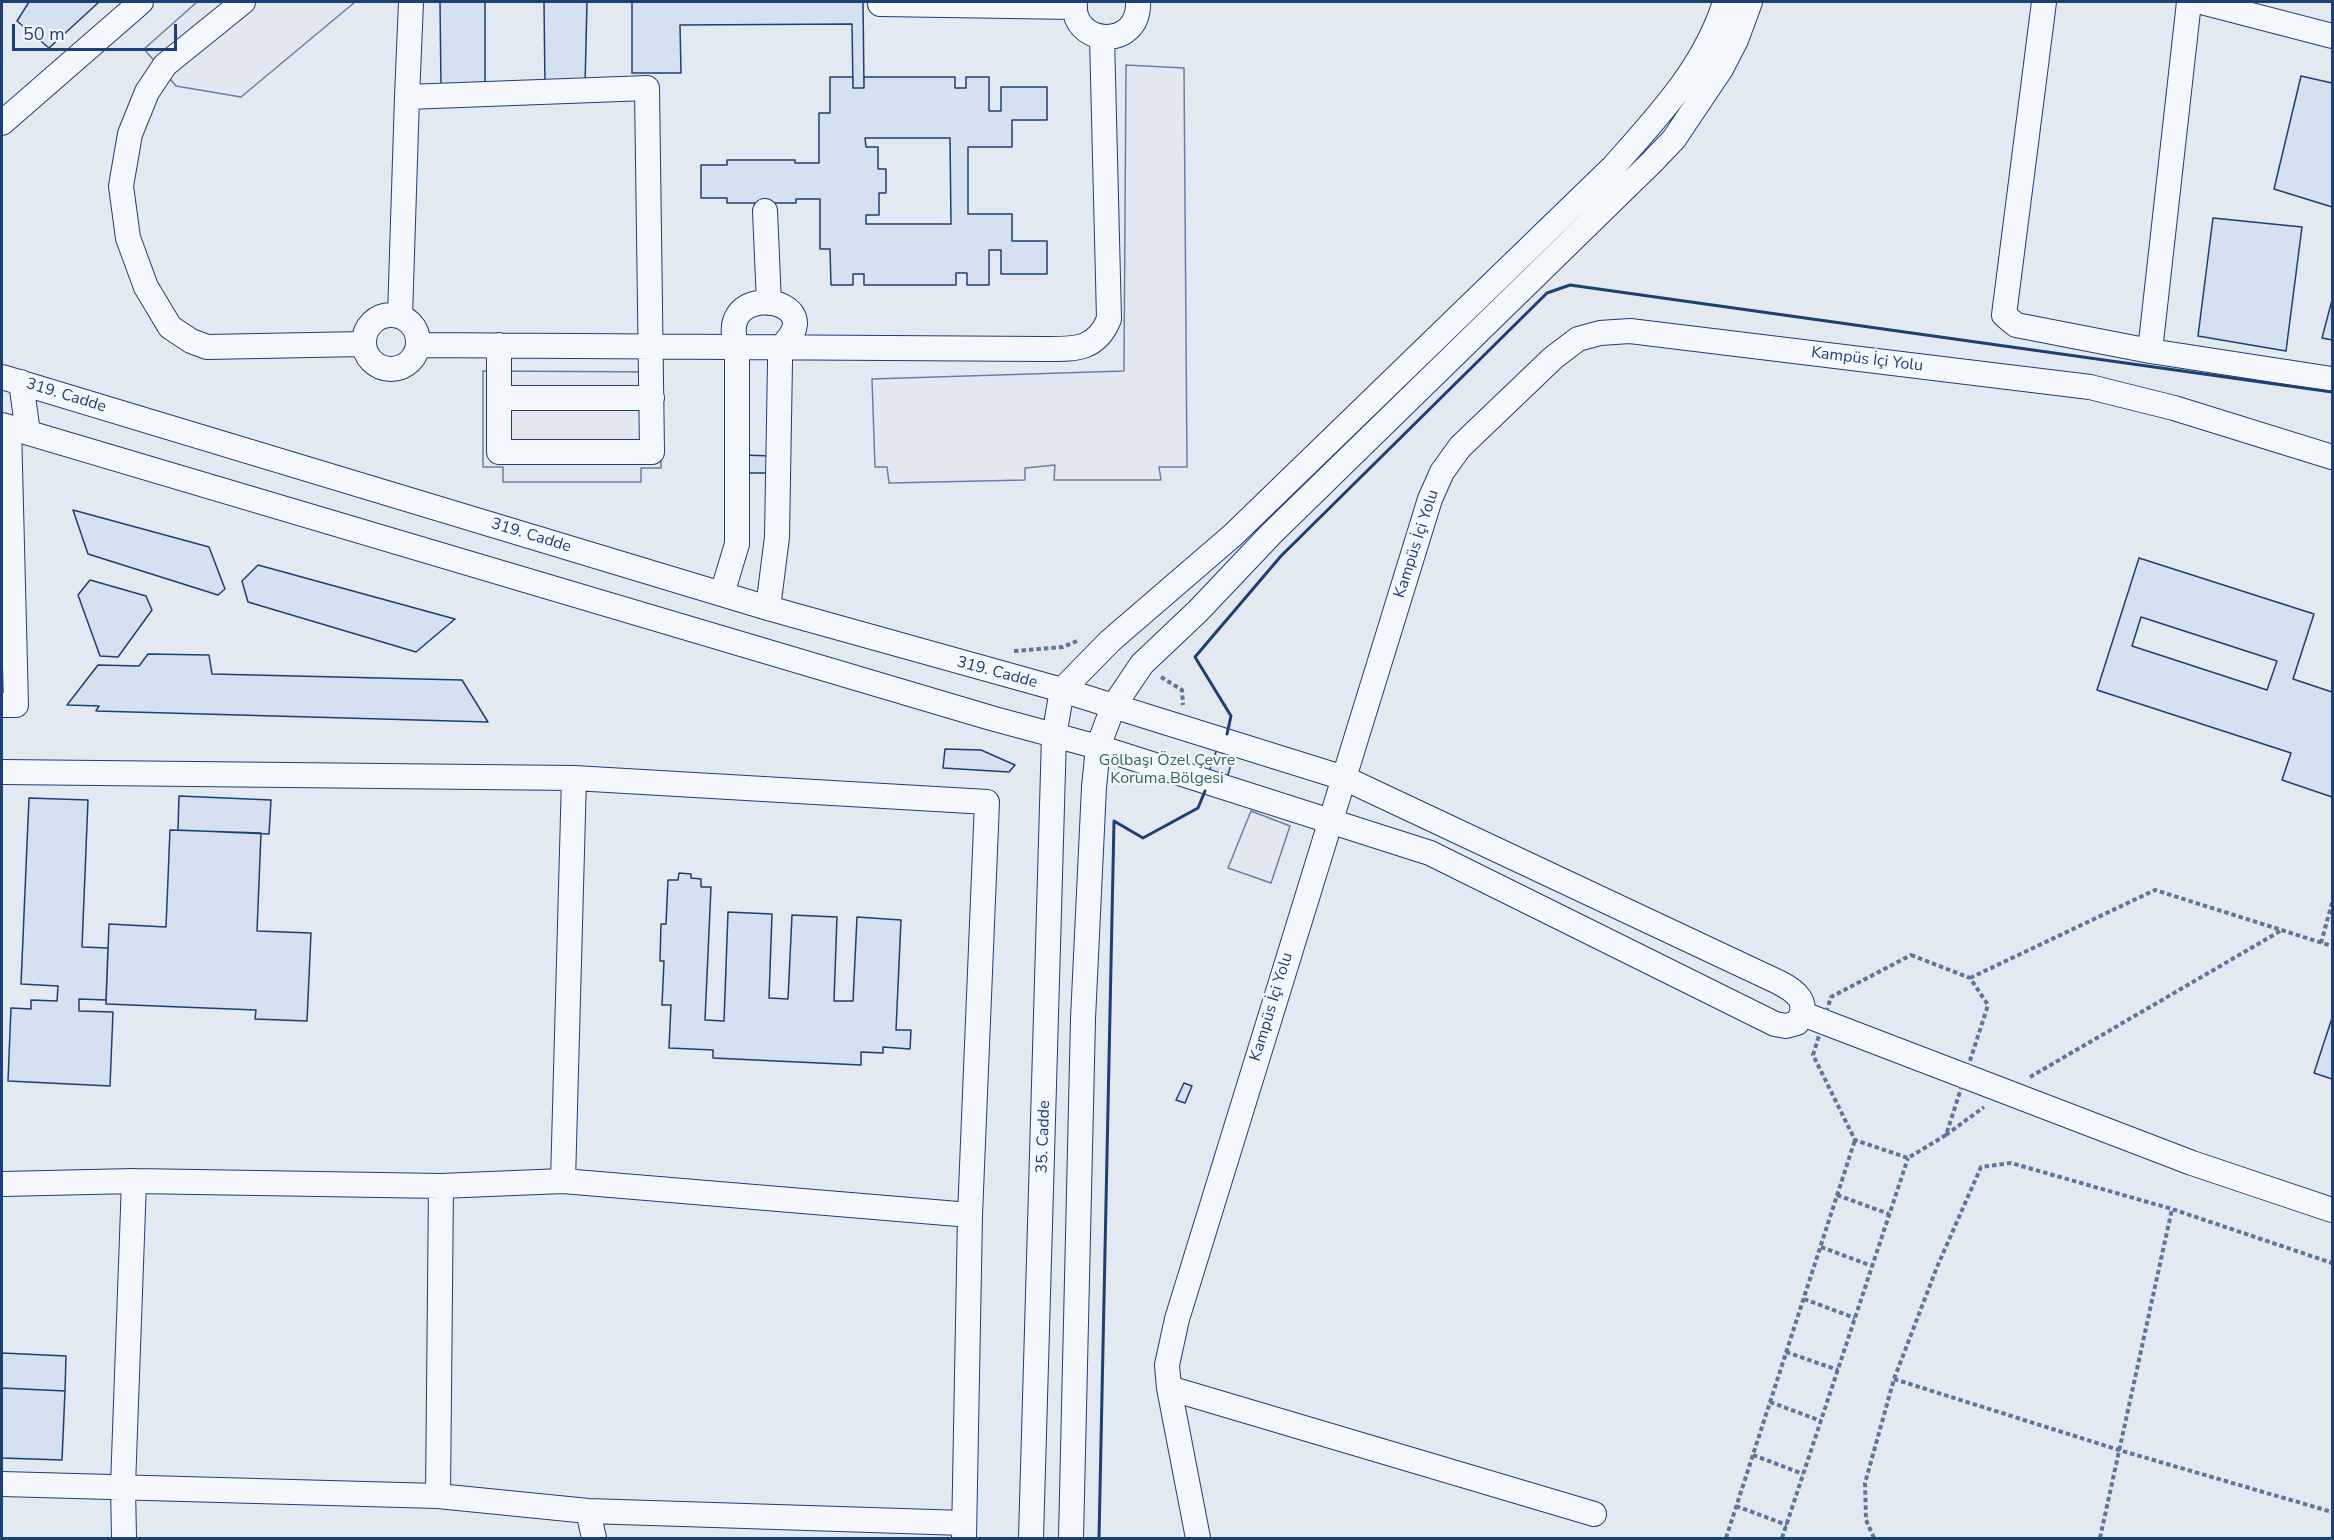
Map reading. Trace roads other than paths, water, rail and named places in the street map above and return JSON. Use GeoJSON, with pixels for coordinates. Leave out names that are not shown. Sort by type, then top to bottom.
{"type":"FeatureCollection","features":[{"type":"Feature","properties":{"kind":"street"},"geometry":{"type":"LineString","coordinates":[[2,123],[141,2]]}},
{"type":"Feature","properties":{"kind":"street"},"geometry":{"type":"LineString","coordinates":[[243,2],[165,66],[147,92],[130,134],[121,186],[128,238],[146,287],[170,327],[191,341],[207,347],[363,344]]}},
{"type":"Feature","properties":{"kind":"street"},"geometry":{"type":"LineString","coordinates":[[400,316],[411,2]]}},
{"type":"Feature","properties":{"kind":"street"},"geometry":{"type":"LineString","coordinates":[[880,4],[1075,4],[1083,27],[1102,37],[1122,34],[1130,27],[1136,19],[1138,2]]}},
{"type":"Feature","properties":{"kind":"street"},"geometry":{"type":"LineString","coordinates":[[1062,690],[1110,641],[1233,535],[1614,166],[1668,104],[1689,75],[1705,50],[1725,2]]}},
{"type":"Feature","properties":{"kind":"street"},"geometry":{"type":"LineString","coordinates":[[1071,1539],[1083,1019],[1098,747],[1113,707],[1142,664],[1420,387],[1608,207],[1674,139],[1721,69],[1736,40],[1750,2]]}},
{"type":"Feature","properties":{"kind":"street"},"geometry":{"type":"LineString","coordinates":[[2044,2],[2004,315],[2016,325],[2150,351],[2332,379]]}},
{"type":"Feature","properties":{"kind":"street"},"geometry":{"type":"LineString","coordinates":[[2150,351],[2189,2]]}},
{"type":"Feature","properties":{"kind":"street"},"geometry":{"type":"LineString","coordinates":[[2201,2],[2332,36]]}},
{"type":"Feature","properties":{"kind":"street"},"geometry":{"type":"LineString","coordinates":[[418,345],[1062,349],[1089,345],[1102,335],[1108,319],[1102,37]]}},
{"type":"Feature","properties":{"kind":"street"},"geometry":{"type":"LineString","coordinates":[[407,97],[647,88],[652,452],[500,452],[500,345]]}},
{"type":"Feature","properties":{"kind":"street"},"geometry":{"type":"LineString","coordinates":[[765,211],[769,303]]}},
{"type":"Feature","properties":{"kind":"street"},"geometry":{"type":"LineString","coordinates":[[722,594],[737,544],[737,347],[732,325],[736,315],[750,304],[769,303],[783,306],[792,314],[795,324],[792,337],[782,347],[777,537],[768,608]]}},
{"type":"Feature","properties":{"kind":"street"},"geometry":{"type":"LineString","coordinates":[[382,316],[400,316],[414,327],[418,345],[411,361],[395,369],[386,369],[370,360],[363,344],[368,326],[374,320],[382,316]]}},
{"type":"Feature","properties":{"kind":"street","name":"Kampüs İçi Yolu"},"geometry":{"type":"LineString","coordinates":[[1198,1539],[1169,1388],[1167,1365],[1177,1319],[1430,499],[1442,472],[1460,447],[1554,358],[1578,339],[1600,333],[1630,331],[2090,387],[2174,408],[2332,457]]}},
{"type":"Feature","properties":{"kind":"street"},"geometry":{"type":"LineString","coordinates":[[2,705],[16,705],[11,380]]}},
{"type":"Feature","properties":{"kind":"street","name":"319. Cadde"},"geometry":{"type":"LineString","coordinates":[[11,380],[768,608],[1062,690],[1344,778],[1796,991],[1803,1001],[1803,1014]]}},
{"type":"Feature","properties":{"kind":"street"},"geometry":{"type":"LineString","coordinates":[[500,398],[652,398]]}},
{"type":"Feature","properties":{"kind":"street"},"geometry":{"type":"LineString","coordinates":[[13,428],[1054,736],[1098,747],[1430,854],[1775,1024],[1786,1026],[1797,1023],[1803,1014],[2192,1163],[2332,1210]]}},
{"type":"Feature","properties":{"kind":"street","name":"35. Cadde"},"geometry":{"type":"LineString","coordinates":[[1031,1539],[1054,736],[1062,690]]}},
{"type":"Feature","properties":{"kind":"street"},"geometry":{"type":"LineString","coordinates":[[2,772],[574,778],[987,802],[970,1215],[964,1531],[588,1511],[438,1496],[2,1484]]}},
{"type":"Feature","properties":{"kind":"street"},"geometry":{"type":"LineString","coordinates":[[564,1180],[574,778]]}},
{"type":"Feature","properties":{"kind":"street"},"geometry":{"type":"LineString","coordinates":[[2,1184],[134,1180],[441,1186],[564,1180],[970,1215]]}},
{"type":"Feature","properties":{"kind":"street"},"geometry":{"type":"LineString","coordinates":[[124,1539],[123,1486],[134,1180]]}},
{"type":"Feature","properties":{"kind":"street"},"geometry":{"type":"LineString","coordinates":[[438,1496],[441,1186]]}},
{"type":"Feature","properties":{"kind":"street"},"geometry":{"type":"LineString","coordinates":[[1169,1388],[1594,1514]]}},
{"type":"Feature","properties":{"kind":"street"},"geometry":{"type":"LineString","coordinates":[[588,1511],[594,1539]]}},
{"type":"Feature","properties":{"kind":"park label","name":"Gölbaşı Özel Çevre Koruma Bölgesi"},"geometry":{"type":"Point","coordinates":[1167,770]}}]}
